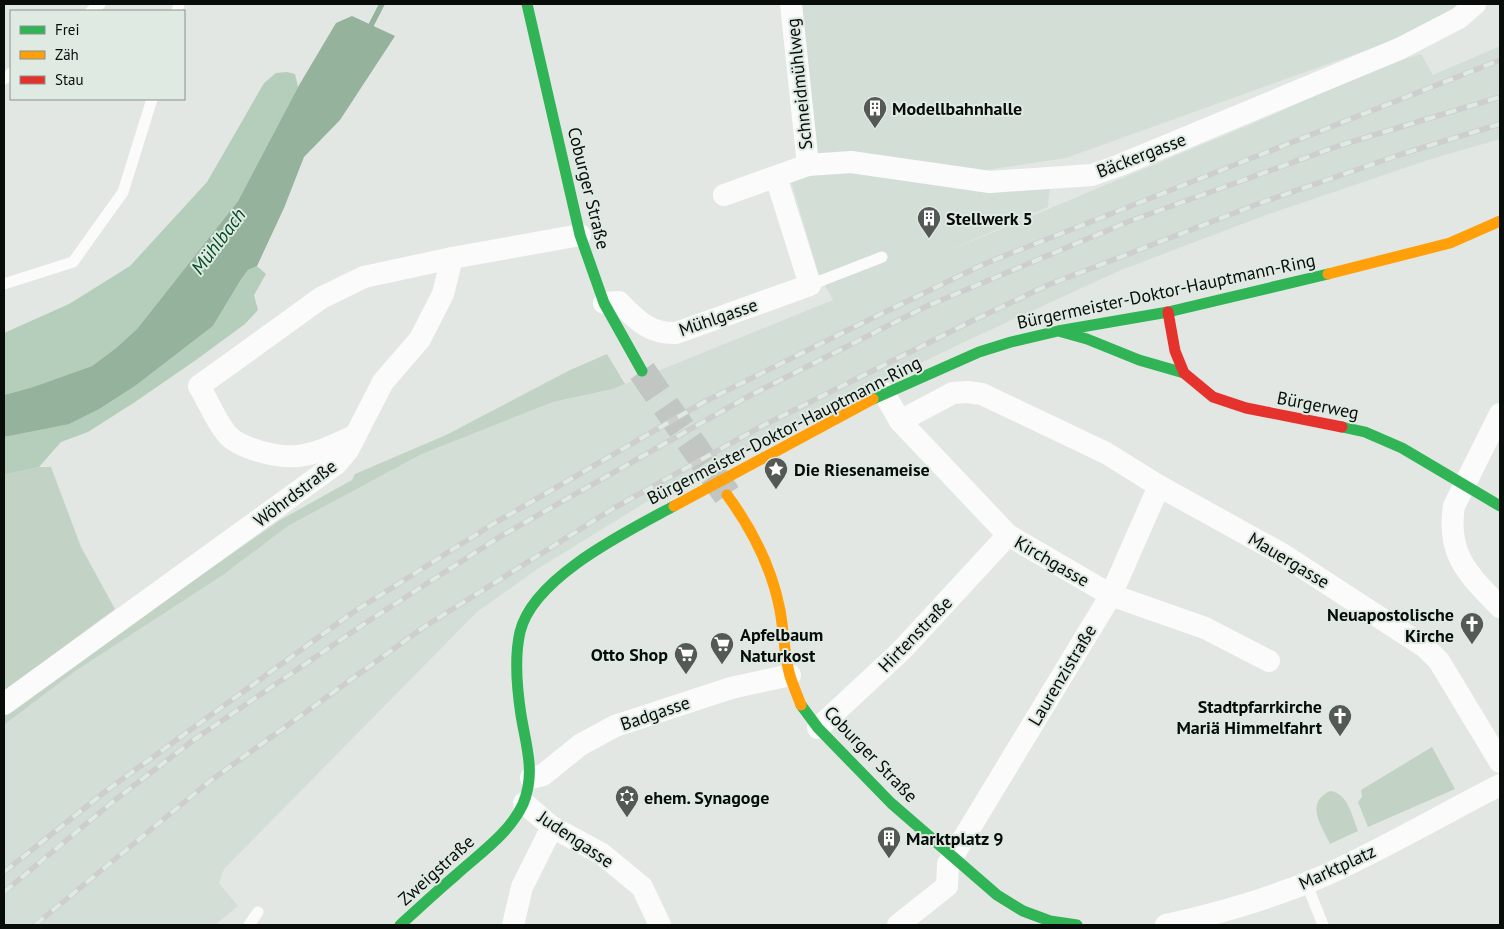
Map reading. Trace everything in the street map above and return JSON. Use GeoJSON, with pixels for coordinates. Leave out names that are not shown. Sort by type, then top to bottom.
{"type":"FeatureCollection","features":[{"type":"Feature","properties":{"kind":"street","name":"Coburger Straße"},"geometry":{"type":"LineString","coordinates":[[527,4],[580,235],[604,303],[642,371]]}},
{"type":"Feature","properties":{"kind":"street","name":"Schneidmühlweg"},"geometry":{"type":"LineString","coordinates":[[791,4],[808,165]]}},
{"type":"Feature","properties":{"kind":"street","name":"Bäckergasse"},"geometry":{"type":"LineString","coordinates":[[724,195],[808,165],[851,162],[990,182],[1092,175],[1399,49],[1459,18],[1475,4]]}},
{"type":"Feature","properties":{"kind":"street"},"geometry":{"type":"LineString","coordinates":[[776,177],[810,285]]}},
{"type":"Feature","properties":{"kind":"street","name":"Bürgermeister-Doktor-Hauptmann-Ring"},"geometry":{"type":"LineString","coordinates":[[495,840],[517,815],[524,803],[531,778],[530,756],[522,720],[517,658],[522,624],[542,594],[574,566],[610,541],[884,393],[979,352],[1058,331],[1168,312],[1414,253],[1450,243],[1495,224]]}},
{"type":"Feature","properties":{"kind":"street"},"geometry":{"type":"LineString","coordinates":[[356,435],[321,450],[298,456],[274,454],[245,447],[227,435],[199,386],[321,298],[364,277],[452,258],[580,235]]}},
{"type":"Feature","properties":{"kind":"street","name":"Wöhrdstraße"},"geometry":{"type":"LineString","coordinates":[[4,704],[336,464],[348,450],[383,382],[420,339],[443,294],[452,258]]}},
{"type":"Feature","properties":{"kind":"street","name":"Mühlgasse"},"geometry":{"type":"LineString","coordinates":[[604,303],[619,302],[644,326],[662,334],[676,333],[810,285]]}},
{"type":"Feature","properties":{"kind":"street","name":"Bürgerweg"},"geometry":{"type":"LineString","coordinates":[[1168,312],[1175,351],[1184,373],[1212,397],[1228,404],[1356,430],[1385,440],[1500,506]]}},
{"type":"Feature","properties":{"kind":"street"},"geometry":{"type":"LineString","coordinates":[[1058,331],[1087,339],[1139,360],[1184,373]]}},
{"type":"Feature","properties":{"kind":"street","name":"Kirchgasse"},"geometry":{"type":"LineString","coordinates":[[884,393],[900,421],[1008,535],[1111,595],[1205,628],[1269,661]]}},
{"type":"Feature","properties":{"kind":"street","name":"Mauergasse"},"geometry":{"type":"LineString","coordinates":[[900,421],[953,393],[982,394],[1106,453],[1159,486],[1282,554],[1425,647],[1439,661],[1500,762]]}},
{"type":"Feature","properties":{"kind":"street"},"geometry":{"type":"LineString","coordinates":[[1500,414],[1454,506],[1452,520],[1453,540],[1460,561],[1477,583],[1500,607]]}},
{"type":"Feature","properties":{"kind":"street","name":"Laurenzistraße"},"geometry":{"type":"LineString","coordinates":[[953,858],[1111,595],[1159,486]]}},
{"type":"Feature","properties":{"kind":"street","name":"Coburger Straße"},"geometry":{"type":"LineString","coordinates":[[727,495],[738,510],[757,544],[773,583],[780,609],[790,675],[801,705],[818,728],[891,803],[997,896],[1047,923]]}},
{"type":"Feature","properties":{"kind":"street","name":"Hirtenstraße"},"geometry":{"type":"LineString","coordinates":[[818,728],[901,651],[1008,535]]}},
{"type":"Feature","properties":{"kind":"street","name":"Badgasse"},"geometry":{"type":"LineString","coordinates":[[531,778],[543,775],[580,745],[615,726],[730,688],[790,675]]}},
{"type":"Feature","properties":{"kind":"street","name":"Marktplatz"},"geometry":{"type":"LineString","coordinates":[[1166,925],[1210,916],[1328,874],[1500,785]]}},
{"type":"Feature","properties":{"kind":"street","name":"Judengasse"},"geometry":{"type":"LineString","coordinates":[[524,803],[552,827],[602,854],[642,887],[660,925]]}},
{"type":"Feature","properties":{"kind":"street"},"geometry":{"type":"LineString","coordinates":[[512,925],[522,887],[552,827]]}},
{"type":"Feature","properties":{"kind":"street","name":"Zweigstraße"},"geometry":{"type":"LineString","coordinates":[[400,925],[495,840]]}},
{"type":"Feature","properties":{"kind":"street"},"geometry":{"type":"LineString","coordinates":[[898,925],[947,886],[948,864],[953,858]]}},
{"type":"Feature","properties":{"kind":"street"},"geometry":{"type":"LineString","coordinates":[[1047,923],[1077,925]]}},
{"type":"Feature","properties":{"kind":"lane"},"geometry":{"type":"LineString","coordinates":[[4,284],[73,262],[123,192],[152,100]]}},
{"type":"Feature","properties":{"kind":"lane"},"geometry":{"type":"LineString","coordinates":[[810,285],[882,257]]}},
{"type":"Feature","properties":{"kind":"lane"},"geometry":{"type":"LineString","coordinates":[[1306,882],[1323,925]]}},
{"type":"Feature","properties":{"kind":"lane"},"geometry":{"type":"LineString","coordinates":[[249,925],[258,912]]}},
{"type":"Feature","properties":{"kind":"shaded area"},"geometry":{"type":"Polygon","coordinates":[[[795,4],[1461,4],[1420,31],[1066,158],[966,173],[814,154],[795,4]]]}},
{"type":"Feature","properties":{"kind":"shaded area"},"geometry":{"type":"Polygon","coordinates":[[[1500,46],[1500,139],[1428,160],[1266,215],[1121,270],[964,342],[687,477],[539,568],[477,612],[224,869],[219,883],[238,906],[215,925],[4,925],[4,725],[74,672],[223,575],[288,526],[422,454],[553,402],[613,389],[833,300],[818,272],[790,178],[852,166],[1050,186],[1048,207],[941,254],[1254,123],[1382,66],[1421,54],[1433,75],[1500,46]]]}},
{"type":"Feature","properties":{"kind":"shaded area"},"geometry":{"type":"Polygon","coordinates":[[[287,72],[295,74],[298,87],[238,201],[137,329],[92,366],[4,395],[4,333],[69,304],[130,266],[207,182],[264,83],[276,73],[287,72]]]}},
{"type":"Feature","properties":{"kind":"shaded area"},"geometry":{"type":"Polygon","coordinates":[[[257,266],[266,274],[254,295],[258,310],[245,324],[135,402],[88,432],[61,442],[39,467],[4,475],[4,437],[32,431],[101,408],[135,386],[213,326],[248,270],[257,266]]]}},
{"type":"Feature","properties":{"kind":"shaded area"},"geometry":{"type":"Polygon","coordinates":[[[607,354],[625,384],[613,389],[553,402],[422,454],[288,526],[223,575],[74,672],[4,725],[4,713],[280,520],[352,480],[355,474],[446,435],[570,370],[607,354]]]}},
{"type":"Feature","properties":{"kind":"shaded area"},"geometry":{"type":"Polygon","coordinates":[[[39,467],[51,467],[81,547],[115,609],[4,691],[4,475],[39,467]]]}},
{"type":"Feature","properties":{"kind":"shaded area"},"geometry":{"type":"Polygon","coordinates":[[[1432,747],[1455,789],[1368,827],[1358,802],[1362,797],[1361,790],[1432,747]]]}},
{"type":"Feature","properties":{"kind":"shaded area"},"geometry":{"type":"Polygon","coordinates":[[[1330,791],[1341,796],[1345,801],[1358,831],[1330,844],[1317,815],[1316,808],[1322,796],[1330,791]]]}},
{"type":"Feature","properties":{"kind":"water"},"geometry":{"type":"Polygon","coordinates":[[[352,16],[395,36],[340,120],[304,157],[284,208],[257,266],[248,270],[213,326],[135,386],[101,408],[69,424],[4,437],[4,395],[92,366],[137,329],[238,201],[298,87],[336,23],[352,16]]]}},
{"type":"Feature","properties":{"kind":"waterway","name":"Mühlbach"},"geometry":{"type":"LineString","coordinates":[[368,31],[382,4]]}},
{"type":"Feature","properties":{"kind":"tunnel"},"geometry":{"type":"LineString","coordinates":[[642,371],[727,495]]}},
{"type":"Feature","properties":{"kind":"railway"},"geometry":{"type":"LineString","coordinates":[[4,872],[106,791],[352,613],[493,524],[704,402],[984,264],[1500,60]]}},
{"type":"Feature","properties":{"kind":"railway"},"geometry":{"type":"LineString","coordinates":[[4,892],[115,800],[195,739],[370,620],[501,536],[749,396],[927,306],[1130,221],[1341,145],[1500,97]]}},
{"type":"Feature","properties":{"kind":"railway"},"geometry":{"type":"LineString","coordinates":[[35,925],[210,781],[424,627],[614,508],[762,426],[1048,285],[1263,202],[1402,154],[1500,124]]}},
{"type":"Feature","properties":{"kind":"traffic: fast"},"geometry":{"type":"LineString","coordinates":[[527,4],[580,235],[604,303],[642,371]]}},
{"type":"Feature","properties":{"kind":"traffic: fast"},"geometry":{"type":"LineString","coordinates":[[873,399],[979,352],[1011,342],[1058,331],[1168,312],[1328,274]]}},
{"type":"Feature","properties":{"kind":"traffic: fast"},"geometry":{"type":"LineString","coordinates":[[1062,332],[1087,339],[1139,360],[1184,373]]}},
{"type":"Feature","properties":{"kind":"traffic: fast"},"geometry":{"type":"LineString","coordinates":[[1342,427],[1365,432],[1402,448],[1500,506]]}},
{"type":"Feature","properties":{"kind":"traffic: fast"},"geometry":{"type":"LineString","coordinates":[[400,925],[502,834],[523,804],[529,781],[529,759],[518,695],[517,663],[520,632],[528,612],[543,593],[562,575],[585,558],[608,542],[674,506]]}},
{"type":"Feature","properties":{"kind":"traffic: fast"},"geometry":{"type":"LineString","coordinates":[[801,705],[818,728],[891,803],[997,895],[1023,911],[1050,921],[1077,925]]}},
{"type":"Feature","properties":{"kind":"traffic: slow"},"geometry":{"type":"LineString","coordinates":[[1328,274],[1450,243],[1500,221]]}},
{"type":"Feature","properties":{"kind":"traffic: slow"},"geometry":{"type":"LineString","coordinates":[[674,506],[873,399]]}},
{"type":"Feature","properties":{"kind":"traffic: slow"},"geometry":{"type":"LineString","coordinates":[[727,495],[753,536],[772,580],[780,610],[788,668],[801,705]]}},
{"type":"Feature","properties":{"kind":"traffic: jam"},"geometry":{"type":"LineString","coordinates":[[1168,312],[1175,351],[1184,373],[1213,397],[1246,408],[1342,427]]}},
{"type":"Feature","properties":{"kind":"place","name":"Modellbahnhalle"},"geometry":{"type":"Point","coordinates":[875,129]}},
{"type":"Feature","properties":{"kind":"place","name":"Stellwerk 5"},"geometry":{"type":"Point","coordinates":[929,239]}},
{"type":"Feature","properties":{"kind":"place","name":"Die Riesenameise"},"geometry":{"type":"Point","coordinates":[776,490]}},
{"type":"Feature","properties":{"kind":"place","name":"Neuapostolische Kirche"},"geometry":{"type":"Point","coordinates":[1472,645]}},
{"type":"Feature","properties":{"kind":"place","name":"Apfelbaum Naturkost"},"geometry":{"type":"Point","coordinates":[722,665]}},
{"type":"Feature","properties":{"kind":"place","name":"Otto Shop"},"geometry":{"type":"Point","coordinates":[686,675]}},
{"type":"Feature","properties":{"kind":"place","name":"Stadtpfarrkirche Mariä Himmelfahrt"},"geometry":{"type":"Point","coordinates":[1340,737]}},
{"type":"Feature","properties":{"kind":"place","name":"ehem. Synagoge"},"geometry":{"type":"Point","coordinates":[627,818]}},
{"type":"Feature","properties":{"kind":"place","name":"Marktplatz 9"},"geometry":{"type":"Point","coordinates":[889,859]}}]}
